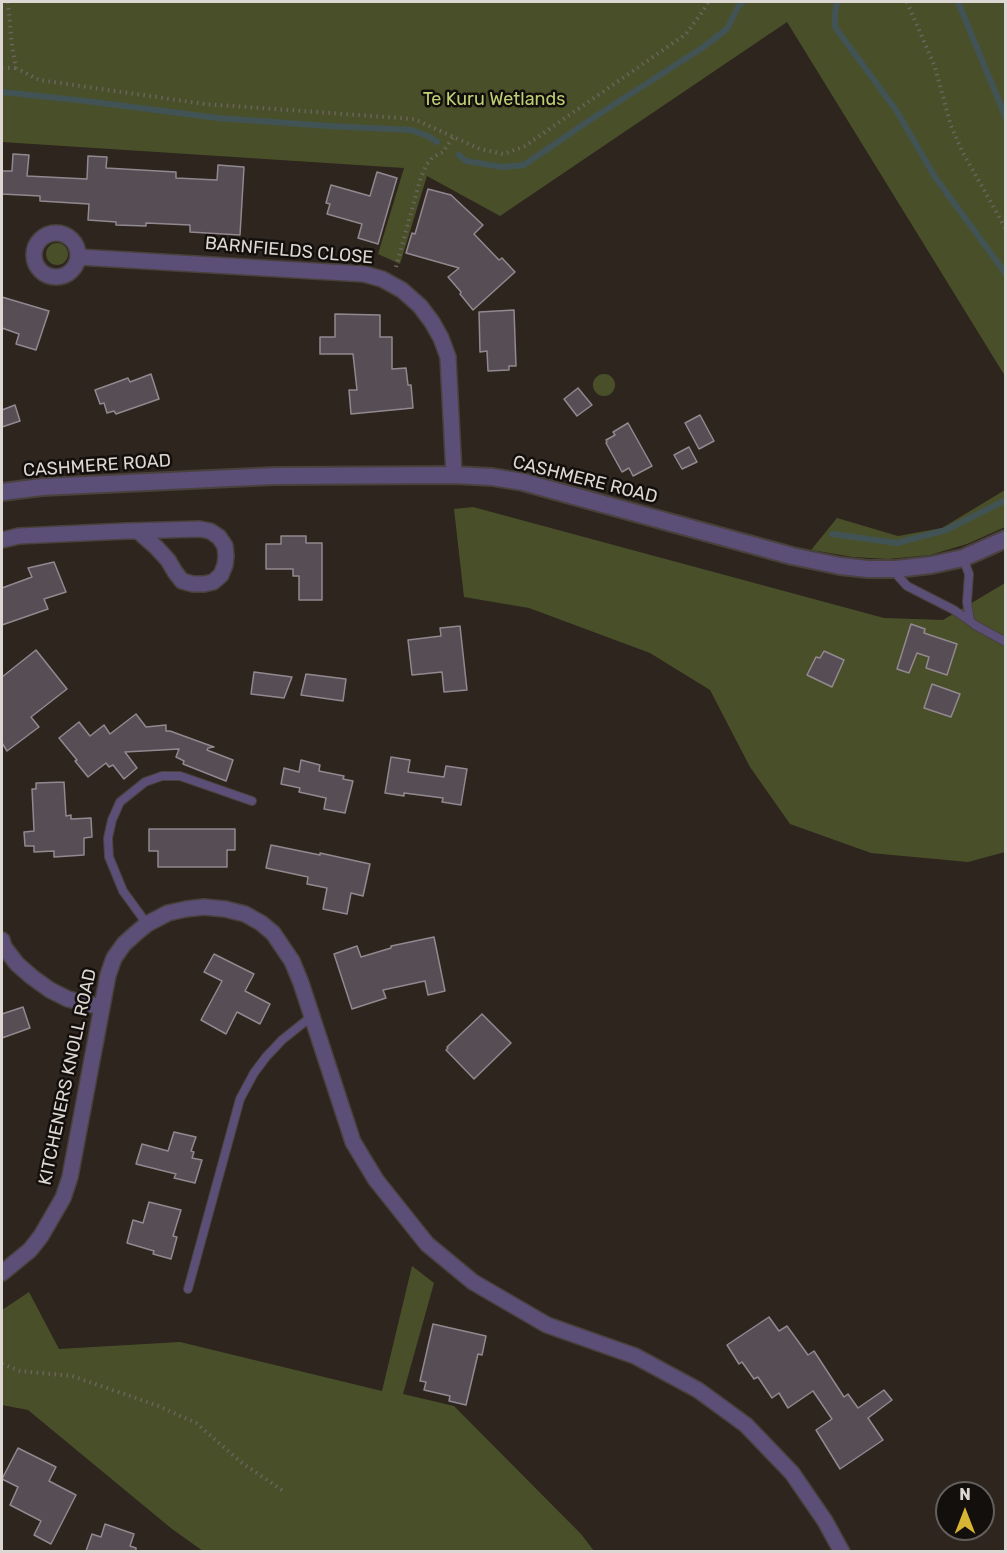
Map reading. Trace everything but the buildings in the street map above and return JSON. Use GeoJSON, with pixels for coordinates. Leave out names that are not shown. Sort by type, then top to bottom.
{"type":"FeatureCollection","features":[{"type":"Feature","properties":{"kind":"street","name":"BARNFIELDS CLOSE"},"geometry":{"type":"LineString","coordinates":[[78,257],[364,274],[382,279],[402,290],[420,306],[432,322],[448,357],[454,475]]}},
{"type":"Feature","properties":{"kind":"street","name":"CASHMERE ROAD"},"geometry":{"type":"LineString","coordinates":[[2,492],[42,487],[274,476],[454,475],[492,477],[523,482],[792,556],[840,566],[896,569],[931,565],[963,558],[1005,539]]}},
{"type":"Feature","properties":{"kind":"street"},"geometry":{"type":"LineString","coordinates":[[2,540],[19,536],[139,532],[200,530],[210,531],[219,537],[225,546],[225,565],[221,575],[213,582],[204,584],[182,581],[168,560],[139,532]]}},
{"type":"Feature","properties":{"kind":"street","name":"KITCHENERS KNOLL ROAD"},"geometry":{"type":"LineString","coordinates":[[2,1273],[30,1250],[63,1198],[70,1177],[101,1007],[114,958],[124,944],[147,924],[168,913],[204,907],[245,914],[273,933],[292,961],[353,1142],[376,1180],[427,1244],[473,1282],[548,1324],[635,1356],[698,1390],[746,1425],[792,1473],[825,1521],[842,1551]]}},
{"type":"Feature","properties":{"kind":"street"},"geometry":{"type":"LineString","coordinates":[[2,940],[4,947],[17,964],[50,990],[68,999],[101,1007]]}},
{"type":"Feature","properties":{"kind":"lane"},"geometry":{"type":"LineString","coordinates":[[963,558],[969,574],[967,602],[970,621]]}},
{"type":"Feature","properties":{"kind":"lane"},"geometry":{"type":"LineString","coordinates":[[896,569],[898,576],[907,586],[954,610],[1005,642]]}},
{"type":"Feature","properties":{"kind":"lane"},"geometry":{"type":"LineString","coordinates":[[147,924],[123,891],[109,857],[108,838],[112,820],[120,802],[145,782],[162,776],[180,776],[252,801]]}},
{"type":"Feature","properties":{"kind":"lane"},"geometry":{"type":"LineString","coordinates":[[188,1289],[240,1099],[266,1057],[282,1040],[312,1016]]}},
{"type":"Feature","properties":{"kind":"path"},"geometry":{"type":"LineString","coordinates":[[8,2],[16,68]]}},
{"type":"Feature","properties":{"kind":"path"},"geometry":{"type":"LineString","coordinates":[[2,68],[16,68],[39,80],[206,104],[414,119],[480,149],[504,154],[525,146],[686,34],[708,2]]}},
{"type":"Feature","properties":{"kind":"path"},"geometry":{"type":"LineString","coordinates":[[907,2],[935,67],[951,126],[963,153],[1005,229]]}},
{"type":"Feature","properties":{"kind":"path"},"geometry":{"type":"LineString","coordinates":[[396,267],[421,177],[427,164],[433,157],[443,152],[453,137]]}},
{"type":"Feature","properties":{"kind":"path"},"geometry":{"type":"LineString","coordinates":[[2,1364],[20,1371],[72,1376],[156,1405],[196,1423],[242,1463],[282,1490]]}},
{"type":"Feature","properties":{"kind":"green space","name":"Te Kuru Wetlands"},"geometry":{"type":"Polygon","coordinates":[[[2,2],[1005,2],[1005,376],[787,22],[500,216],[427,176],[400,264],[378,254],[404,168],[2,142],[2,2]]]}},
{"type":"Feature","properties":{"kind":"green space"},"geometry":{"type":"Polygon","coordinates":[[[57,243],[67,250],[68,254],[61,264],[57,265],[47,258],[46,254],[53,244],[57,243]]]}},
{"type":"Feature","properties":{"kind":"green space"},"geometry":{"type":"Polygon","coordinates":[[[604,374],[612,377],[615,385],[612,393],[604,396],[596,393],[593,385],[596,377],[604,374]]]}},
{"type":"Feature","properties":{"kind":"green space"},"geometry":{"type":"Polygon","coordinates":[[[1005,490],[1005,527],[967,544],[930,555],[888,559],[853,557],[811,550],[837,518],[898,536],[942,528],[1005,490]]]}},
{"type":"Feature","properties":{"kind":"green space"},"geometry":{"type":"Polygon","coordinates":[[[473,507],[884,618],[943,620],[1005,583],[1005,852],[968,862],[871,853],[790,824],[750,767],[710,690],[650,653],[529,608],[464,597],[454,509],[473,507]]]}},
{"type":"Feature","properties":{"kind":"green space"},"geometry":{"type":"Polygon","coordinates":[[[412,1266],[434,1283],[403,1394],[454,1406],[581,1534],[594,1551],[203,1551],[172,1529],[28,1410],[2,1405],[2,1310],[29,1292],[59,1349],[180,1342],[382,1391],[412,1266]]]}},
{"type":"Feature","properties":{"kind":"waterway"},"geometry":{"type":"LineString","coordinates":[[459,155],[466,161],[502,167],[524,165],[702,48],[727,29],[739,5],[743,2]]}},
{"type":"Feature","properties":{"kind":"waterway"},"geometry":{"type":"LineString","coordinates":[[837,2],[835,27],[896,110],[935,177],[1006,274]]}},
{"type":"Feature","properties":{"kind":"waterway"},"geometry":{"type":"LineString","coordinates":[[958,2],[1006,118]]}},
{"type":"Feature","properties":{"kind":"waterway"},"geometry":{"type":"LineString","coordinates":[[2,92],[218,118],[411,130],[437,142]]}},
{"type":"Feature","properties":{"kind":"waterway"},"geometry":{"type":"LineString","coordinates":[[832,534],[897,543],[946,530],[1006,500]]}}]}
